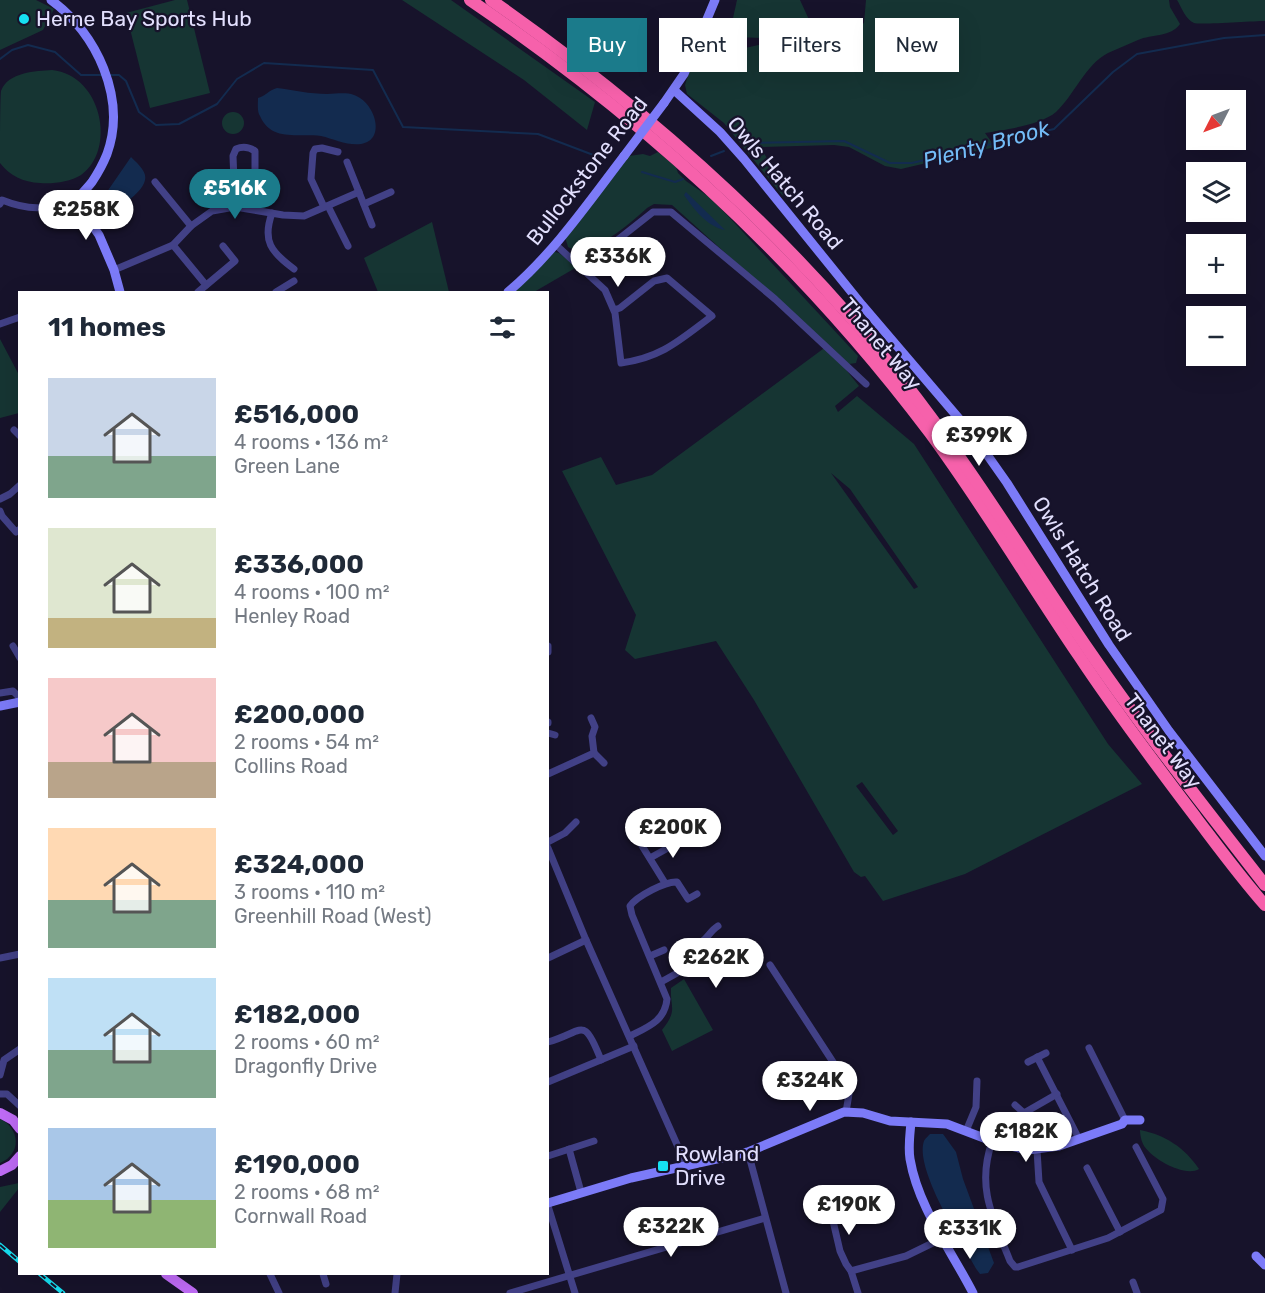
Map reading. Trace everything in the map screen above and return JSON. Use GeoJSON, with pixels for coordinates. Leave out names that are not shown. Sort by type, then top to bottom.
{"type":"FeatureCollection","features":[{"type":"Feature","properties":{"kind":"highway","name":"Thanet Way"},"geometry":{"type":"LineString","coordinates":[[470,0],[605,99],[667,151],[742,221],[805,285],[842,327],[929,433],[997,530],[1080,659],[1131,732],[1265,905]]}},
{"type":"Feature","properties":{"kind":"highway","name":"Thanet Way"},"geometry":{"type":"LineString","coordinates":[[491,0],[542,36],[674,141],[752,213],[858,327],[939,428],[991,501],[1139,723],[1265,885]]}},
{"type":"Feature","properties":{"kind":"main road"},"geometry":{"type":"LineString","coordinates":[[3,1115],[18,1127]]}},
{"type":"Feature","properties":{"kind":"main road"},"geometry":{"type":"LineString","coordinates":[[0,1171],[17,1163]]}},
{"type":"Feature","properties":{"kind":"main road"},"geometry":{"type":"LineString","coordinates":[[167,1275],[193,1293]]}},
{"type":"Feature","properties":{"kind":"street"},"geometry":{"type":"LineString","coordinates":[[0,204],[2,200],[20,207],[45,209],[78,199],[93,181],[102,164],[113,131],[114,109],[103,66],[83,31],[51,0]]}},
{"type":"Feature","properties":{"kind":"street","name":"Bullockstone Road"},"geometry":{"type":"LineString","coordinates":[[509,291],[555,244],[674,90],[684,74],[715,0]]}},
{"type":"Feature","properties":{"kind":"street","name":"Owls Hatch Road"},"geometry":{"type":"LineString","coordinates":[[674,90],[720,132],[744,159],[974,437],[1007,483],[1115,654],[1169,730],[1265,856]]}},
{"type":"Feature","properties":{"kind":"street"},"geometry":{"type":"LineString","coordinates":[[235,207],[233,156],[236,149],[241,147],[252,148],[255,152],[255,170],[248,208]]}},
{"type":"Feature","properties":{"kind":"street"},"geometry":{"type":"LineString","coordinates":[[338,152],[322,148],[315,149],[311,179],[348,246]]}},
{"type":"Feature","properties":{"kind":"street"},"geometry":{"type":"LineString","coordinates":[[347,162],[372,225]]}},
{"type":"Feature","properties":{"kind":"street"},"geometry":{"type":"LineString","coordinates":[[154,182],[191,226]]}},
{"type":"Feature","properties":{"kind":"street"},"geometry":{"type":"LineString","coordinates":[[114,270],[173,245],[191,226],[212,212],[235,207],[304,216],[359,192]]}},
{"type":"Feature","properties":{"kind":"street"},"geometry":{"type":"LineString","coordinates":[[364,204],[391,192]]}},
{"type":"Feature","properties":{"kind":"street"},"geometry":{"type":"LineString","coordinates":[[78,199],[78,209],[99,235],[114,270],[120,291]]}},
{"type":"Feature","properties":{"kind":"street"},"geometry":{"type":"LineString","coordinates":[[582,268],[653,212],[671,212],[775,299],[866,384]]}},
{"type":"Feature","properties":{"kind":"street"},"geometry":{"type":"LineString","coordinates":[[272,213],[266,232],[268,239],[281,260],[294,269]]}},
{"type":"Feature","properties":{"kind":"street"},"geometry":{"type":"LineString","coordinates":[[555,244],[606,290],[614,310],[621,363],[662,352],[712,316],[667,278],[654,281],[620,308],[614,310]]}},
{"type":"Feature","properties":{"kind":"street"},"geometry":{"type":"LineString","coordinates":[[173,245],[206,285]]}},
{"type":"Feature","properties":{"kind":"street"},"geometry":{"type":"LineString","coordinates":[[199,291],[235,261],[223,246]]}},
{"type":"Feature","properties":{"kind":"street"},"geometry":{"type":"LineString","coordinates":[[285,290],[294,281]]}},
{"type":"Feature","properties":{"kind":"street"},"geometry":{"type":"LineString","coordinates":[[0,324],[18,318]]}},
{"type":"Feature","properties":{"kind":"street"},"geometry":{"type":"LineString","coordinates":[[0,501],[18,487]]}},
{"type":"Feature","properties":{"kind":"street"},"geometry":{"type":"LineString","coordinates":[[0,511],[16,532],[18,530]]}},
{"type":"Feature","properties":{"kind":"street"},"geometry":{"type":"LineString","coordinates":[[14,646],[18,654]]}},
{"type":"Feature","properties":{"kind":"street"},"geometry":{"type":"LineString","coordinates":[[0,693],[13,691],[18,697]]}},
{"type":"Feature","properties":{"kind":"street"},"geometry":{"type":"LineString","coordinates":[[0,706],[18,701]]}},
{"type":"Feature","properties":{"kind":"street"},"geometry":{"type":"LineString","coordinates":[[591,718],[595,727],[592,736],[594,753],[604,763]]}},
{"type":"Feature","properties":{"kind":"street"},"geometry":{"type":"LineString","coordinates":[[549,774],[594,753]]}},
{"type":"Feature","properties":{"kind":"street"},"geometry":{"type":"LineString","coordinates":[[549,841],[565,833],[576,822]]}},
{"type":"Feature","properties":{"kind":"street"},"geometry":{"type":"LineString","coordinates":[[650,858],[684,839]]}},
{"type":"Feature","properties":{"kind":"street"},"geometry":{"type":"LineString","coordinates":[[639,841],[665,883]]}},
{"type":"Feature","properties":{"kind":"street"},"geometry":{"type":"LineString","coordinates":[[549,850],[586,940],[687,1167]]}},
{"type":"Feature","properties":{"kind":"street"},"geometry":{"type":"LineString","coordinates":[[630,1036],[654,1024],[662,1017],[667,999],[630,906],[634,900],[665,883],[678,882],[688,899],[697,894]]}},
{"type":"Feature","properties":{"kind":"street"},"geometry":{"type":"LineString","coordinates":[[718,926],[708,933],[701,946],[717,976],[742,963]]}},
{"type":"Feature","properties":{"kind":"street"},"geometry":{"type":"LineString","coordinates":[[549,958],[586,940]]}},
{"type":"Feature","properties":{"kind":"street"},"geometry":{"type":"LineString","coordinates":[[650,956],[664,950]]}},
{"type":"Feature","properties":{"kind":"street"},"geometry":{"type":"LineString","coordinates":[[0,958],[18,954]]}},
{"type":"Feature","properties":{"kind":"street"},"geometry":{"type":"LineString","coordinates":[[661,982],[706,957]]}},
{"type":"Feature","properties":{"kind":"street"},"geometry":{"type":"LineString","coordinates":[[770,965],[846,1082],[849,1094],[846,1112]]}},
{"type":"Feature","properties":{"kind":"street"},"geometry":{"type":"LineString","coordinates":[[549,1042],[577,1030],[585,1030],[592,1036],[601,1060]]}},
{"type":"Feature","properties":{"kind":"street"},"geometry":{"type":"LineString","coordinates":[[549,1082],[634,1046]]}},
{"type":"Feature","properties":{"kind":"street"},"geometry":{"type":"LineString","coordinates":[[1089,1048],[1125,1120]]}},
{"type":"Feature","properties":{"kind":"street"},"geometry":{"type":"LineString","coordinates":[[0,1075],[2,1060],[18,1050]]}},
{"type":"Feature","properties":{"kind":"street"},"geometry":{"type":"LineString","coordinates":[[1028,1062],[1046,1053]]}},
{"type":"Feature","properties":{"kind":"street"},"geometry":{"type":"LineString","coordinates":[[1037,1057],[1079,1139]]}},
{"type":"Feature","properties":{"kind":"street"},"geometry":{"type":"LineString","coordinates":[[966,1131],[976,1107],[977,1081]]}},
{"type":"Feature","properties":{"kind":"street"},"geometry":{"type":"LineString","coordinates":[[0,1094],[7,1094],[18,1104]]}},
{"type":"Feature","properties":{"kind":"street"},"geometry":{"type":"LineString","coordinates":[[1015,1105],[1024,1113],[1057,1094]]}},
{"type":"Feature","properties":{"kind":"street"},"geometry":{"type":"LineString","coordinates":[[549,1205],[581,1192],[631,1178],[748,1152],[846,1112],[867,1114],[890,1121],[947,1124],[992,1142],[1037,1150],[1056,1147],[1122,1124],[1125,1120],[1140,1120]]}},
{"type":"Feature","properties":{"kind":"street"},"geometry":{"type":"LineString","coordinates":[[3,1115],[18,1117]]}},
{"type":"Feature","properties":{"kind":"street"},"geometry":{"type":"LineString","coordinates":[[911,1122],[909,1151],[912,1167],[926,1204],[973,1293]]}},
{"type":"Feature","properties":{"kind":"street"},"geometry":{"type":"LineString","coordinates":[[549,1156],[594,1141]]}},
{"type":"Feature","properties":{"kind":"street"},"geometry":{"type":"LineString","coordinates":[[992,1142],[985,1171],[985,1189],[991,1213],[1012,1265],[1020,1267],[1120,1232],[1161,1210],[1163,1199],[1136,1147]]}},
{"type":"Feature","properties":{"kind":"street"},"geometry":{"type":"LineString","coordinates":[[569,1149],[581,1192]]}},
{"type":"Feature","properties":{"kind":"street"},"geometry":{"type":"LineString","coordinates":[[1037,1150],[1039,1182],[1072,1250]]}},
{"type":"Feature","properties":{"kind":"street"},"geometry":{"type":"LineString","coordinates":[[748,1152],[785,1293]]}},
{"type":"Feature","properties":{"kind":"street"},"geometry":{"type":"LineString","coordinates":[[1086,1168],[1120,1232]]}},
{"type":"Feature","properties":{"kind":"street"},"geometry":{"type":"LineString","coordinates":[[549,1208],[575,1293]]}},
{"type":"Feature","properties":{"kind":"street"},"geometry":{"type":"LineString","coordinates":[[830,1208],[840,1251],[851,1271],[858,1293]]}},
{"type":"Feature","properties":{"kind":"street"},"geometry":{"type":"LineString","coordinates":[[510,1293],[765,1218]]}},
{"type":"Feature","properties":{"kind":"street"},"geometry":{"type":"LineString","coordinates":[[851,1271],[906,1256],[943,1238]]}},
{"type":"Feature","properties":{"kind":"street"},"geometry":{"type":"LineString","coordinates":[[1256,1256],[1265,1265]]}},
{"type":"Feature","properties":{"kind":"street"},"geometry":{"type":"LineString","coordinates":[[270,1275],[279,1293]]}},
{"type":"Feature","properties":{"kind":"street"},"geometry":{"type":"LineString","coordinates":[[321,1275],[326,1284]]}},
{"type":"Feature","properties":{"kind":"street"},"geometry":{"type":"LineString","coordinates":[[395,1293],[398,1275]]}},
{"type":"Feature","properties":{"kind":"street"},"geometry":{"type":"LineString","coordinates":[[1133,1282],[1137,1293]]}},
{"type":"Feature","properties":{"kind":"green space","name":"Herne Bay Sports Hub"},"geometry":{"type":"Polygon","coordinates":[[[0,0],[36,0],[54,9],[43,30],[0,50],[0,0]]]}},
{"type":"Feature","properties":{"kind":"green space"},"geometry":{"type":"Polygon","coordinates":[[[175,0],[187,0],[210,93],[150,108],[126,13],[175,0]]]}},
{"type":"Feature","properties":{"kind":"green space"},"geometry":{"type":"Polygon","coordinates":[[[402,0],[451,0],[595,102],[587,130],[524,80],[402,0]]]}},
{"type":"Feature","properties":{"kind":"green space"},"geometry":{"type":"Polygon","coordinates":[[[737,0],[800,0],[808,18],[759,18],[759,38],[747,37],[747,18],[733,18],[737,0]]]}},
{"type":"Feature","properties":{"kind":"green space"},"geometry":{"type":"Polygon","coordinates":[[[866,0],[1169,0],[1170,7],[1180,24],[1172,31],[1143,38],[1100,58],[1086,72],[1063,105],[1049,117],[1022,126],[985,133],[995,147],[901,169],[885,166],[849,147],[834,145],[760,147],[789,193],[787,197],[782,195],[724,123],[687,94],[685,85],[689,72],[747,72],[747,48],[759,45],[759,72],[863,72],[866,0]]]}},
{"type":"Feature","properties":{"kind":"green space"},"geometry":{"type":"Polygon","coordinates":[[[1177,0],[1265,0],[1265,21],[1194,23],[1186,16],[1177,0]]]}},
{"type":"Feature","properties":{"kind":"green space"},"geometry":{"type":"Polygon","coordinates":[[[52,70],[69,75],[83,85],[93,99],[99,115],[101,132],[99,149],[92,164],[77,177],[56,183],[23,180],[13,175],[0,163],[1,91],[16,76],[52,70]]]}},
{"type":"Feature","properties":{"kind":"green space"},"geometry":{"type":"Polygon","coordinates":[[[233,112],[241,115],[244,123],[241,131],[233,134],[225,131],[222,123],[225,115],[233,112]]]}},
{"type":"Feature","properties":{"kind":"green space"},"geometry":{"type":"Polygon","coordinates":[[[658,152],[676,167],[678,173],[686,181],[709,197],[729,217],[858,356],[856,363],[849,364],[672,205],[654,204],[598,245],[577,250],[568,247],[565,237],[629,156],[643,154],[650,156],[658,152]]]}},
{"type":"Feature","properties":{"kind":"green space"},"geometry":{"type":"Polygon","coordinates":[[[432,222],[449,291],[378,291],[364,258],[432,222]]]}},
{"type":"Feature","properties":{"kind":"green space"},"geometry":{"type":"Polygon","coordinates":[[[559,253],[577,267],[536,291],[510,291],[547,255],[559,253]]]}},
{"type":"Feature","properties":{"kind":"green space"},"geometry":{"type":"Polygon","coordinates":[[[0,339],[18,373],[18,413],[0,418],[0,339]]]}},
{"type":"Feature","properties":{"kind":"green space"},"geometry":{"type":"Polygon","coordinates":[[[827,346],[859,386],[835,406],[838,412],[857,396],[914,444],[1108,744],[1142,784],[965,874],[883,901],[865,876],[861,877],[854,872],[754,700],[716,641],[635,659],[625,650],[636,615],[562,471],[601,457],[616,485],[652,475],[827,346]],[[831,473],[914,589],[918,587],[850,489],[831,473]],[[862,782],[856,786],[893,835],[898,831],[862,782]]]}},
{"type":"Feature","properties":{"kind":"green space"},"geometry":{"type":"Polygon","coordinates":[[[684,979],[713,1030],[672,1051],[662,1030],[672,1013],[671,988],[684,979]]]}},
{"type":"Feature","properties":{"kind":"green space"},"geometry":{"type":"Polygon","coordinates":[[[0,1119],[12,1128],[16,1141],[12,1154],[0,1163],[0,1119]]]}},
{"type":"Feature","properties":{"kind":"green space"},"geometry":{"type":"Polygon","coordinates":[[[1140,1130],[1158,1135],[1173,1143],[1187,1154],[1199,1169],[1185,1171],[1160,1160],[1143,1144],[1140,1130]]]}},
{"type":"Feature","properties":{"kind":"green space"},"geometry":{"type":"Polygon","coordinates":[[[18,1183],[18,1189],[0,1212],[0,1187],[18,1183]]]}},
{"type":"Feature","properties":{"kind":"water"},"geometry":{"type":"Polygon","coordinates":[[[277,88],[354,95],[368,105],[372,113],[376,129],[374,136],[369,141],[356,144],[321,136],[286,135],[271,130],[259,114],[258,98],[277,88]]]}},
{"type":"Feature","properties":{"kind":"water"},"geometry":{"type":"Polygon","coordinates":[[[131,157],[145,175],[142,187],[122,204],[101,210],[100,202],[131,157]]]}},
{"type":"Feature","properties":{"kind":"water"},"geometry":{"type":"Polygon","coordinates":[[[686,192],[725,230],[712,225],[701,216],[684,195],[686,192]]]}},
{"type":"Feature","properties":{"kind":"water"},"geometry":{"type":"Polygon","coordinates":[[[930,1134],[943,1134],[956,1152],[963,1179],[994,1263],[988,1273],[980,1274],[977,1270],[951,1226],[933,1188],[923,1154],[924,1141],[930,1134]]]}},
{"type":"Feature","properties":{"kind":"waterway","name":"Plenty Brook"},"geometry":{"type":"LineString","coordinates":[[755,143],[844,141],[890,163],[912,163],[1054,129],[1113,72],[1137,54],[1224,38],[1265,35]]}},
{"type":"Feature","properties":{"kind":"waterway","name":"Plenty Brook"},"geometry":{"type":"LineString","coordinates":[[0,59],[12,50],[28,45],[55,52],[81,75],[103,75]]}},
{"type":"Feature","properties":{"kind":"waterway","name":"Plenty Brook"},"geometry":{"type":"LineString","coordinates":[[109,75],[119,75],[126,81],[139,112],[156,125],[179,124],[217,104],[237,79],[264,63],[373,70],[403,127],[538,134],[596,156]]}},
{"type":"Feature","properties":{"kind":"waterway","name":"Plenty Brook"},"geometry":{"type":"LineString","coordinates":[[711,156],[724,151]]}},
{"type":"Feature","properties":{"kind":"waterway","name":"Plenty Brook"},"geometry":{"type":"LineString","coordinates":[[642,172],[675,182],[683,179]]}},
{"type":"Feature","properties":{"kind":"railway"},"geometry":{"type":"LineString","coordinates":[[0,1245],[18,1260]]}},
{"type":"Feature","properties":{"kind":"railway"},"geometry":{"type":"LineString","coordinates":[[41,1275],[63,1293]]}},
{"type":"Feature","properties":{"kind":"place","name":"Herne Bay Sports Hub"},"geometry":{"type":"Point","coordinates":[24,19]}},
{"type":"Feature","properties":{"kind":"place","name":"Rowland Drive"},"geometry":{"type":"Point","coordinates":[663,1166]}}]}
